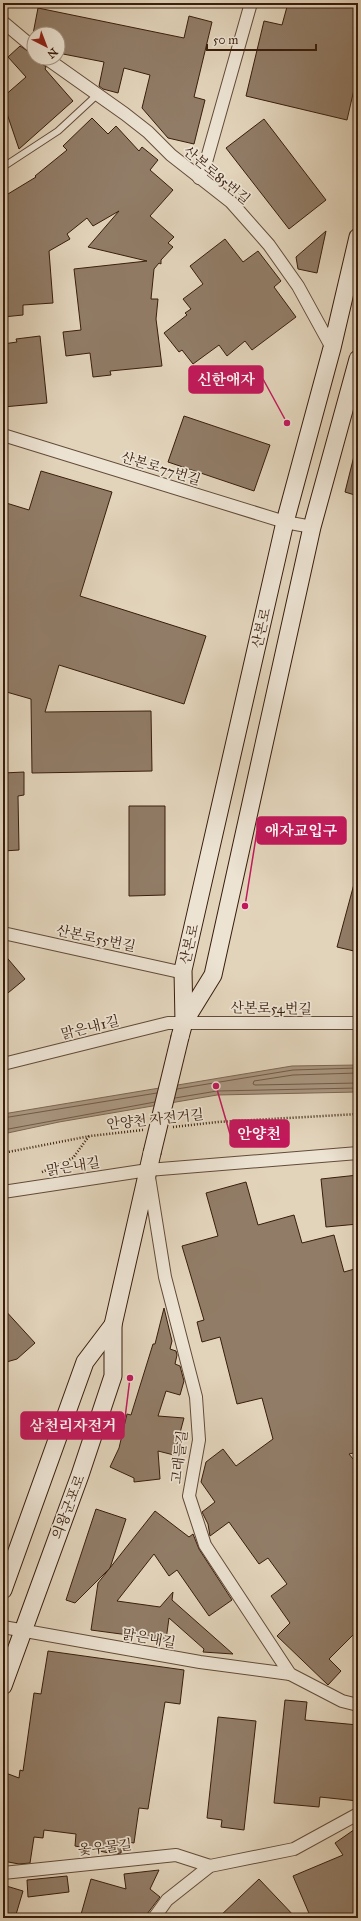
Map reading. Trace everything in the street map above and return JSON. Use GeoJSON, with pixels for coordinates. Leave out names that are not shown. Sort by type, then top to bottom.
{"type":"FeatureCollection","features":[{"type":"Feature","properties":{"kind":"street"},"geometry":{"type":"LineString","coordinates":[[199,178],[206,162],[251,3]]}},
{"type":"Feature","properties":{"kind":"street"},"geometry":{"type":"LineString","coordinates":[[3,22],[26,41]]}},
{"type":"Feature","properties":{"kind":"street","name":"산본로85번길"},"geometry":{"type":"LineString","coordinates":[[58,66],[98,94],[148,132],[171,155],[231,202],[269,245],[298,286],[332,348]]}},
{"type":"Feature","properties":{"kind":"street","name":"산본로"},"geometry":{"type":"LineString","coordinates":[[182,1030],[182,970],[286,522],[332,348],[358,236]]}},
{"type":"Feature","properties":{"kind":"street","name":"산본로"},"geometry":{"type":"LineString","coordinates":[[182,1030],[213,975],[312,527],[358,359]]}},
{"type":"Feature","properties":{"kind":"street","name":"산본로77번길"},"geometry":{"type":"LineString","coordinates":[[3,435],[286,522],[312,527]]}},
{"type":"Feature","properties":{"kind":"street","name":"산본로55번길"},"geometry":{"type":"LineString","coordinates":[[3,933],[175,971],[182,970]]}},
{"type":"Feature","properties":{"kind":"street","name":"맑은내1길"},"geometry":{"type":"LineString","coordinates":[[3,1064],[168,1023],[182,1030]]}},
{"type":"Feature","properties":{"kind":"street","name":"산본로54번길"},"geometry":{"type":"LineString","coordinates":[[182,1030],[358,1023]]}},
{"type":"Feature","properties":{"kind":"street","name":"의왕군포로"},"geometry":{"type":"LineString","coordinates":[[3,1686],[80,1475],[113,1376],[113,1325],[148,1170],[182,1030]]}},
{"type":"Feature","properties":{"kind":"street","name":"맑은내길"},"geometry":{"type":"LineString","coordinates":[[3,1192],[148,1170],[358,1153]]}},
{"type":"Feature","properties":{"kind":"street","name":"고래들길"},"geometry":{"type":"LineString","coordinates":[[148,1170],[166,1277],[196,1398],[199,1440],[189,1496],[205,1545],[290,1674],[342,1701],[358,1705]]}},
{"type":"Feature","properties":{"kind":"street","name":"의왕군포로"},"geometry":{"type":"LineString","coordinates":[[3,1590],[85,1362],[113,1325]]}},
{"type":"Feature","properties":{"kind":"street","name":"맑은내길"},"geometry":{"type":"LineString","coordinates":[[3,1627],[23,1629],[200,1662],[290,1674]]}},
{"type":"Feature","properties":{"kind":"street"},"geometry":{"type":"LineString","coordinates":[[154,1918],[167,1900],[210,1866],[294,1849],[358,1814]]}},
{"type":"Feature","properties":{"kind":"street","name":"옻우물길"},"geometry":{"type":"LineString","coordinates":[[3,1874],[176,1855],[210,1866]]}},
{"type":"Feature","properties":{"kind":"lane"},"geometry":{"type":"LineString","coordinates":[[3,167],[58,131],[98,94]]}},
{"type":"Feature","properties":{"kind":"path","name":"안양천 자전거길"},"geometry":{"type":"LineString","coordinates":[[165,1128],[218,1122],[358,1114]]}},
{"type":"Feature","properties":{"kind":"path","name":"안양천 자전거길"},"geometry":{"type":"LineString","coordinates":[[3,1153],[90,1136],[150,1129]]}},
{"type":"Feature","properties":{"kind":"path"},"geometry":{"type":"LineString","coordinates":[[38,1174],[72,1158],[90,1136]]}},
{"type":"Feature","properties":{"kind":"water"},"geometry":{"type":"Polygon","coordinates":[[[358,1065],[358,1092],[217,1095],[59,1122],[3,1134],[3,1114],[292,1066],[358,1065]]]}},
{"type":"Feature","properties":{"kind":"building"},"geometry":{"type":"Polygon","coordinates":[[[288,3],[358,3],[358,72],[347,120],[246,96],[264,21],[282,25],[288,3]]]}},
{"type":"Feature","properties":{"kind":"building"},"geometry":{"type":"Polygon","coordinates":[[[38,8],[184,38],[189,16],[212,22],[194,97],[205,100],[194,144],[168,138],[142,108],[150,75],[124,68],[118,93],[103,89],[99,86],[104,62],[66,55],[66,26],[35,26],[38,8]]]}},
{"type":"Feature","properties":{"kind":"building"},"geometry":{"type":"Polygon","coordinates":[[[20,46],[26,50],[26,66],[45,66],[45,69],[73,101],[19,149],[3,102],[3,97],[26,77],[8,57],[20,46]]]}},
{"type":"Feature","properties":{"kind":"building"},"geometry":{"type":"Polygon","coordinates":[[[92,118],[108,134],[116,126],[139,151],[142,147],[158,160],[150,170],[173,190],[150,216],[174,237],[168,243],[173,247],[161,260],[161,264],[159,263],[154,269],[151,299],[158,299],[156,319],[162,366],[110,371],[111,375],[93,377],[90,353],[66,356],[63,332],[81,330],[74,269],[147,261],[88,247],[119,211],[93,226],[87,218],[67,234],[70,239],[49,251],[53,303],[23,305],[23,315],[3,317],[3,197],[36,177],[35,176],[67,150],[63,146],[92,118]]]}},
{"type":"Feature","properties":{"kind":"building"},"geometry":{"type":"Polygon","coordinates":[[[264,119],[326,200],[289,229],[226,148],[264,119]]]}},
{"type":"Feature","properties":{"kind":"building"},"geometry":{"type":"Polygon","coordinates":[[[326,231],[317,273],[298,269],[296,257],[326,231]]]}},
{"type":"Feature","properties":{"kind":"building"},"geometry":{"type":"Polygon","coordinates":[[[225,239],[243,262],[258,251],[281,281],[274,287],[296,317],[252,350],[245,341],[227,356],[219,345],[193,364],[182,350],[179,352],[164,333],[187,315],[185,313],[191,309],[183,299],[203,284],[190,266],[225,239]]]}},
{"type":"Feature","properties":{"kind":"building"},"geometry":{"type":"Polygon","coordinates":[[[40,336],[47,403],[3,407],[3,344],[17,342],[16,339],[40,336]]]}},
{"type":"Feature","properties":{"kind":"building"},"geometry":{"type":"Polygon","coordinates":[[[184,416],[270,445],[254,491],[168,462],[184,416]]]}},
{"type":"Feature","properties":{"kind":"building"},"geometry":{"type":"Polygon","coordinates":[[[354,456],[358,456],[358,496],[345,492],[354,456]]]}},
{"type":"Feature","properties":{"kind":"building"},"geometry":{"type":"Polygon","coordinates":[[[41,471],[112,492],[80,596],[206,636],[184,704],[59,665],[45,712],[151,711],[152,771],[32,773],[31,699],[3,691],[3,502],[29,510],[41,471]]]}},
{"type":"Feature","properties":{"kind":"building"},"geometry":{"type":"Polygon","coordinates":[[[24,772],[24,795],[18,796],[19,850],[3,851],[3,773],[24,772]]]}},
{"type":"Feature","properties":{"kind":"building"},"geometry":{"type":"Polygon","coordinates":[[[129,806],[165,806],[165,895],[129,896],[129,806]]]}},
{"type":"Feature","properties":{"kind":"building"},"geometry":{"type":"Polygon","coordinates":[[[354,884],[358,884],[358,952],[337,947],[354,884]]]}},
{"type":"Feature","properties":{"kind":"building"},"geometry":{"type":"Polygon","coordinates":[[[3,953],[25,979],[3,997],[3,953]]]}},
{"type":"Feature","properties":{"kind":"building"},"geometry":{"type":"Polygon","coordinates":[[[358,1175],[358,1224],[326,1227],[321,1179],[358,1175]]]}},
{"type":"Feature","properties":{"kind":"building"},"geometry":{"type":"Polygon","coordinates":[[[246,1182],[258,1225],[294,1215],[302,1243],[334,1235],[344,1272],[358,1268],[358,1452],[349,1454],[358,1465],[358,1630],[329,1659],[341,1671],[328,1685],[277,1636],[290,1623],[271,1596],[287,1584],[268,1558],[259,1564],[229,1522],[210,1536],[208,1524],[202,1512],[215,1502],[201,1482],[206,1462],[223,1449],[236,1466],[273,1439],[262,1398],[237,1404],[220,1337],[202,1342],[197,1322],[204,1320],[182,1246],[218,1236],[206,1193],[246,1182]]]}},
{"type":"Feature","properties":{"kind":"building"},"geometry":{"type":"Polygon","coordinates":[[[3,1308],[35,1343],[17,1359],[3,1363],[3,1308]]]}},
{"type":"Feature","properties":{"kind":"building"},"geometry":{"type":"Polygon","coordinates":[[[164,1308],[172,1341],[170,1349],[176,1351],[177,1355],[175,1364],[180,1366],[184,1381],[180,1395],[166,1391],[158,1416],[184,1418],[174,1455],[158,1451],[160,1479],[134,1482],[134,1478],[110,1467],[119,1448],[127,1414],[131,1415],[153,1344],[155,1344],[164,1308]]]}},
{"type":"Feature","properties":{"kind":"building"},"geometry":{"type":"Polygon","coordinates":[[[96,1509],[126,1519],[110,1568],[75,1603],[66,1600],[96,1509]]]}},
{"type":"Feature","properties":{"kind":"building"},"geometry":{"type":"Polygon","coordinates":[[[155,1511],[189,1537],[193,1534],[199,1549],[232,1600],[209,1616],[177,1570],[169,1576],[154,1554],[117,1601],[160,1607],[173,1592],[172,1600],[233,1654],[203,1652],[204,1649],[169,1618],[166,1640],[91,1630],[98,1583],[155,1511]]]}},
{"type":"Feature","properties":{"kind":"building"},"geometry":{"type":"Polygon","coordinates":[[[48,1651],[184,1670],[180,1704],[165,1702],[148,1809],[139,1808],[134,1843],[122,1841],[121,1853],[114,1854],[75,1846],[76,1834],[44,1830],[43,1838],[34,1837],[30,1863],[19,1864],[3,1861],[3,1772],[19,1778],[20,1770],[23,1771],[34,1693],[41,1694],[48,1651]]]}},
{"type":"Feature","properties":{"kind":"building"},"geometry":{"type":"Polygon","coordinates":[[[285,1700],[307,1702],[305,1720],[358,1725],[358,1801],[320,1797],[319,1807],[274,1803],[285,1700]]]}},
{"type":"Feature","properties":{"kind":"building"},"geometry":{"type":"Polygon","coordinates":[[[218,1717],[256,1721],[244,1830],[221,1827],[222,1820],[207,1818],[218,1717]]]}},
{"type":"Feature","properties":{"kind":"building"},"geometry":{"type":"Polygon","coordinates":[[[358,1827],[358,1918],[311,1918],[293,1876],[343,1855],[335,1843],[358,1827]]]}},
{"type":"Feature","properties":{"kind":"building"},"geometry":{"type":"Polygon","coordinates":[[[159,1870],[150,1889],[160,1897],[144,1918],[80,1918],[91,1879],[126,1889],[124,1874],[159,1870]]]}},
{"type":"Feature","properties":{"kind":"building"},"geometry":{"type":"Polygon","coordinates":[[[67,1876],[69,1892],[28,1897],[27,1880],[67,1876]]]}},
{"type":"Feature","properties":{"kind":"building"},"geometry":{"type":"Polygon","coordinates":[[[259,1879],[296,1918],[218,1918],[259,1879]]]}},
{"type":"Feature","properties":{"kind":"building"},"geometry":{"type":"Polygon","coordinates":[[[3,1885],[23,1891],[15,1918],[3,1918],[3,1885]]]}},
{"type":"Feature","properties":{"kind":"place","name":"신한애자"},"geometry":{"type":"Point","coordinates":[287,423]}},
{"type":"Feature","properties":{"kind":"place","name":"애자교입구"},"geometry":{"type":"Point","coordinates":[245,906]}},
{"type":"Feature","properties":{"kind":"place","name":"안양천"},"geometry":{"type":"Point","coordinates":[216,1086]}},
{"type":"Feature","properties":{"kind":"place","name":"삼천리자전거"},"geometry":{"type":"Point","coordinates":[130,1378]}}]}
